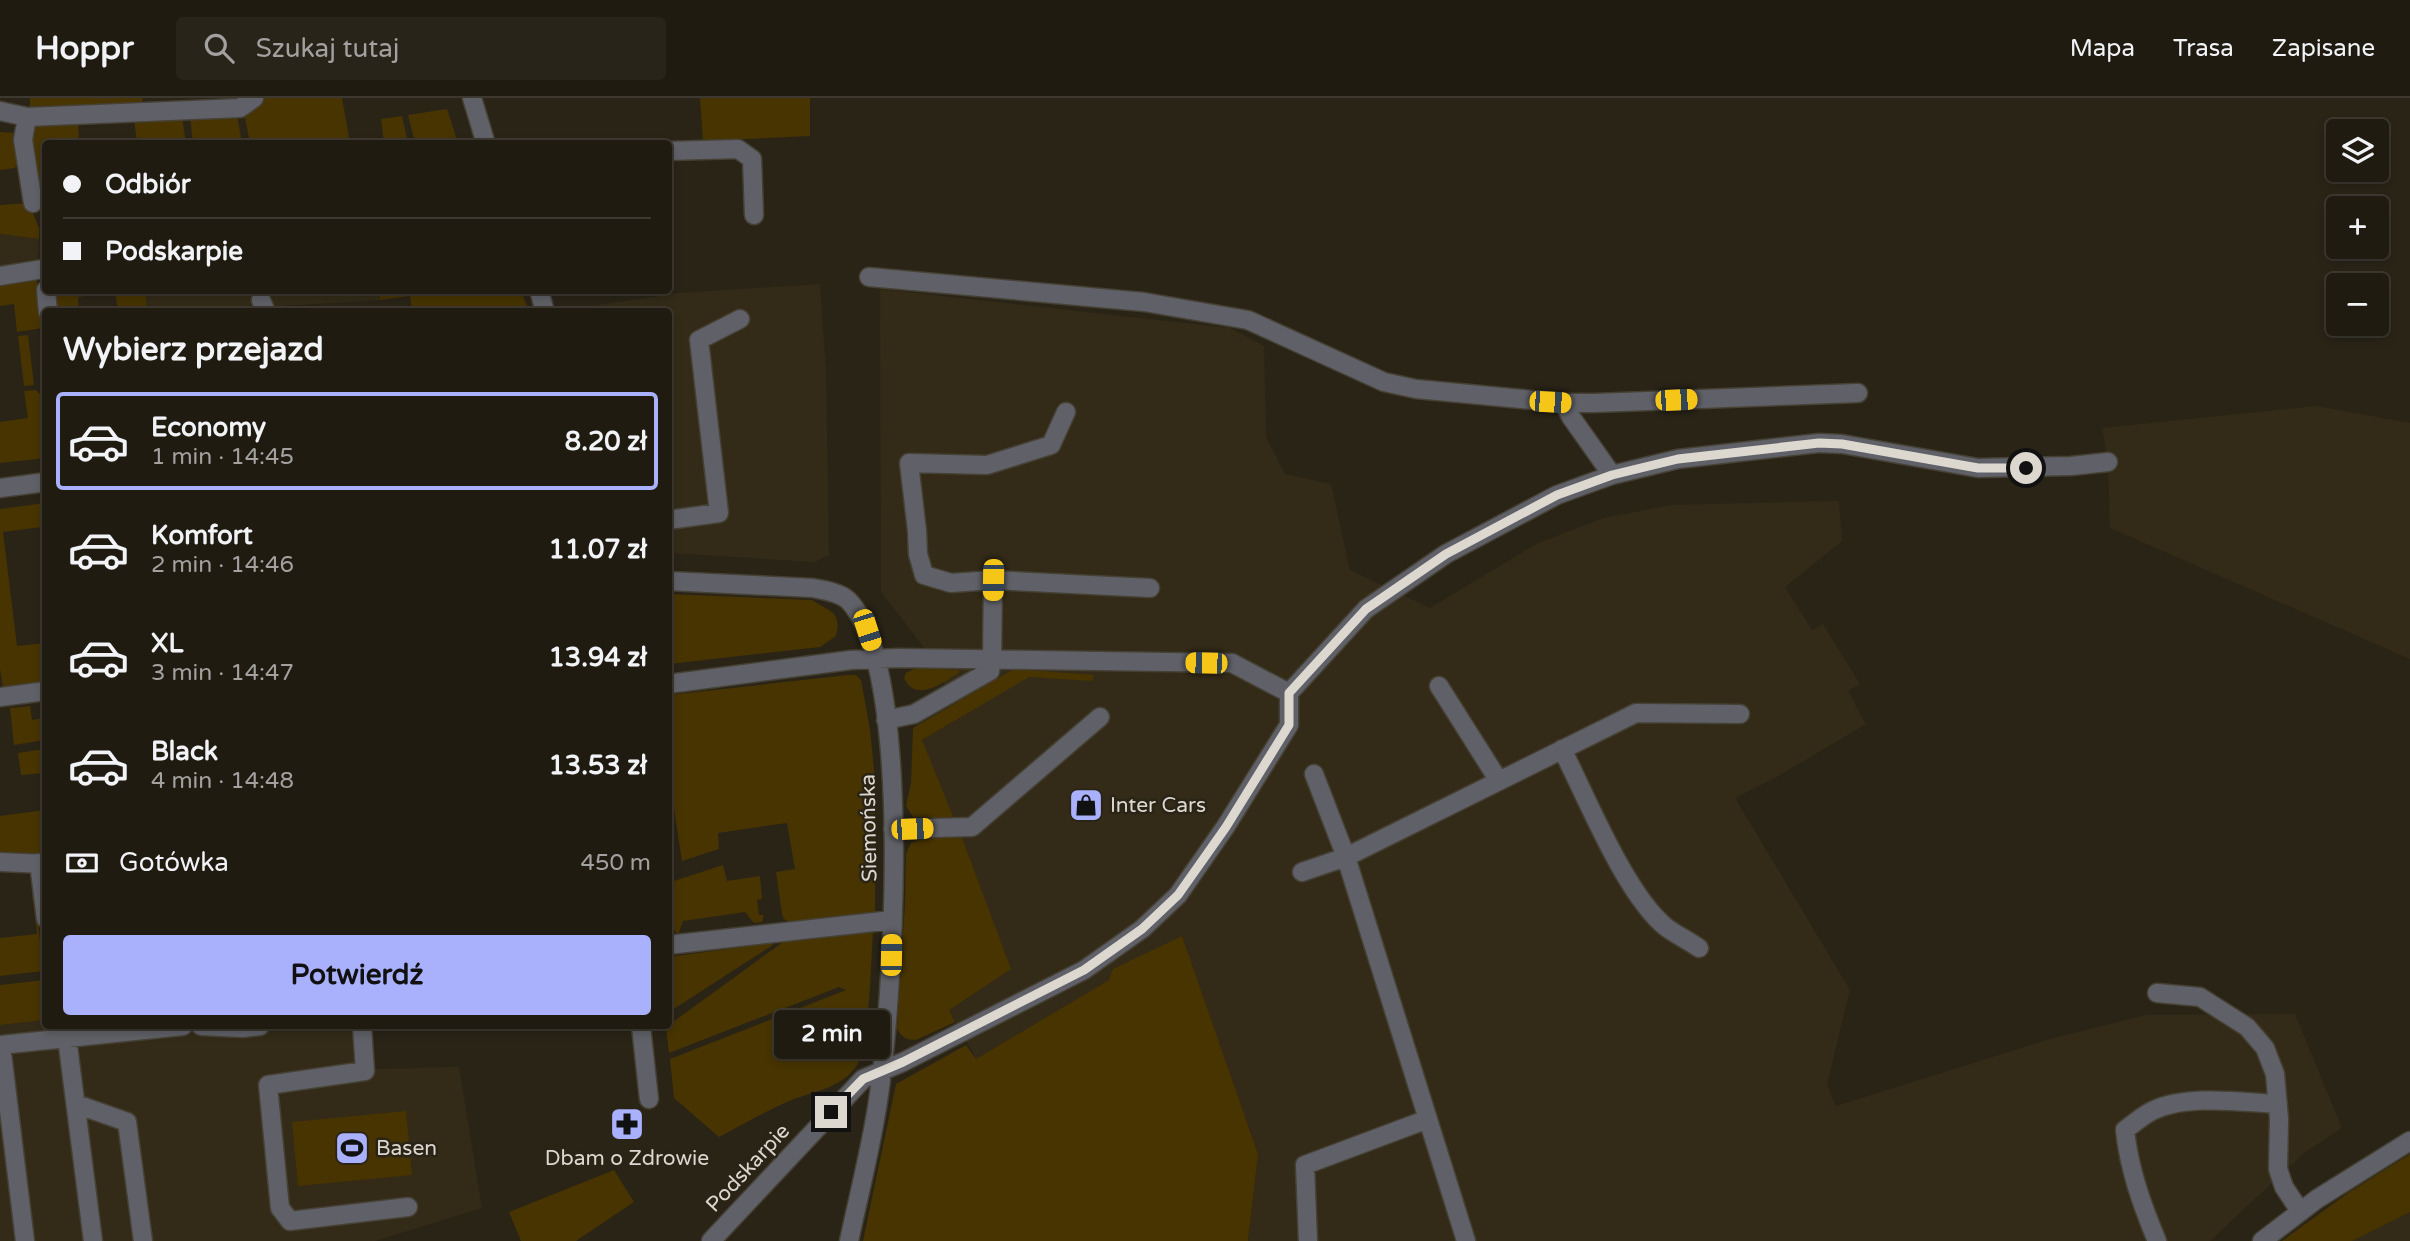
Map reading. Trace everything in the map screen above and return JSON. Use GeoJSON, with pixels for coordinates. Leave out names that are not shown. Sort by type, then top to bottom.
{"type":"FeatureCollection","features":[{"type":"Feature","properties":{"kind":"street"},"geometry":{"type":"LineString","coordinates":[[0,111],[27,117],[240,108],[254,98]]}},
{"type":"Feature","properties":{"kind":"street"},"geometry":{"type":"LineString","coordinates":[[472,98],[484,140]]}},
{"type":"Feature","properties":{"kind":"street"},"geometry":{"type":"LineString","coordinates":[[27,117],[23,139],[33,202]]}},
{"type":"Feature","properties":{"kind":"street"},"geometry":{"type":"LineString","coordinates":[[672,151],[738,149],[752,159],[754,215]]}},
{"type":"Feature","properties":{"kind":"street"},"geometry":{"type":"LineString","coordinates":[[0,276],[42,264]]}},
{"type":"Feature","properties":{"kind":"street"},"geometry":{"type":"LineString","coordinates":[[869,277],[1144,302],[1248,320],[1384,382],[1429,391],[1564,403],[1858,393]]}},
{"type":"Feature","properties":{"kind":"street"},"geometry":{"type":"LineString","coordinates":[[672,519],[719,513],[699,340],[740,319]]}},
{"type":"Feature","properties":{"kind":"street"},"geometry":{"type":"LineString","coordinates":[[1564,403],[1612,475]]}},
{"type":"Feature","properties":{"kind":"street"},"geometry":{"type":"LineString","coordinates":[[1066,412],[1051,445],[987,465],[909,463],[918,554],[924,575],[951,583],[993,580],[1150,588]]}},
{"type":"Feature","properties":{"kind":"street"},"geometry":{"type":"LineString","coordinates":[[672,684],[876,658],[1233,663],[1289,693],[1366,609],[1446,554],[1557,495],[1612,475],[1678,459],[1819,443],[1842,444],[1978,468],[2070,466],[2108,462]]}},
{"type":"Feature","properties":{"kind":"street"},"geometry":{"type":"LineString","coordinates":[[0,488],[42,483]]}},
{"type":"Feature","properties":{"kind":"street"},"geometry":{"type":"LineString","coordinates":[[886,720],[914,714],[990,671],[993,580]]}},
{"type":"Feature","properties":{"kind":"street","name":"Siemońska"},"geometry":{"type":"LineString","coordinates":[[672,581],[813,588],[831,592],[845,598],[859,613],[876,658],[886,720],[894,829],[892,920],[878,1103],[849,1241]]}},
{"type":"Feature","properties":{"kind":"street"},"geometry":{"type":"LineString","coordinates":[[1439,686],[1499,781]]}},
{"type":"Feature","properties":{"kind":"street"},"geometry":{"type":"LineString","coordinates":[[0,697],[42,692]]}},
{"type":"Feature","properties":{"kind":"street","name":"Podskarpie"},"geometry":{"type":"LineString","coordinates":[[711,1241],[863,1079],[882,1072],[1084,970],[1142,929],[1178,895],[1226,827],[1289,725],[1289,693]]}},
{"type":"Feature","properties":{"kind":"street"},"geometry":{"type":"LineString","coordinates":[[1302,872],[1346,856],[1636,713],[1740,714]]}},
{"type":"Feature","properties":{"kind":"street"},"geometry":{"type":"LineString","coordinates":[[894,829],[972,827],[1100,717]]}},
{"type":"Feature","properties":{"kind":"street"},"geometry":{"type":"LineString","coordinates":[[1562,749],[1641,901],[1666,927],[1699,948]]}},
{"type":"Feature","properties":{"kind":"street"},"geometry":{"type":"LineString","coordinates":[[1314,774],[1346,856],[1466,1241]]}},
{"type":"Feature","properties":{"kind":"street"},"geometry":{"type":"LineString","coordinates":[[0,862],[42,864]]}},
{"type":"Feature","properties":{"kind":"street"},"geometry":{"type":"LineString","coordinates":[[672,945],[892,920]]}},
{"type":"Feature","properties":{"kind":"street"},"geometry":{"type":"LineString","coordinates":[[2157,993],[2200,997],[2247,1027],[2265,1048],[2275,1074],[2278,1169],[2284,1187],[2300,1211]]}},
{"type":"Feature","properties":{"kind":"street"},"geometry":{"type":"LineString","coordinates":[[25,1241],[0,1045],[154,1029]]}},
{"type":"Feature","properties":{"kind":"street"},"geometry":{"type":"LineString","coordinates":[[362,1029],[365,1071],[268,1084],[280,1208],[290,1221],[408,1207]]}},
{"type":"Feature","properties":{"kind":"street"},"geometry":{"type":"LineString","coordinates":[[641,1029],[649,1099]]}},
{"type":"Feature","properties":{"kind":"street"},"geometry":{"type":"LineString","coordinates":[[67,1038],[93,1241]]}},
{"type":"Feature","properties":{"kind":"street"},"geometry":{"type":"LineString","coordinates":[[2157,1241],[2140,1202],[2125,1130],[2151,1111],[2176,1103],[2228,1101],[2278,1104]]}},
{"type":"Feature","properties":{"kind":"street"},"geometry":{"type":"LineString","coordinates":[[76,1104],[127,1122],[143,1241]]}},
{"type":"Feature","properties":{"kind":"street"},"geometry":{"type":"LineString","coordinates":[[1308,1241],[1305,1165],[1428,1119]]}},
{"type":"Feature","properties":{"kind":"street"},"geometry":{"type":"LineString","coordinates":[[2262,1241],[2300,1211],[2410,1140]]}},
{"type":"Feature","properties":{"kind":"shaded area"},"geometry":{"type":"Polygon","coordinates":[[[30,98],[143,98],[141,105],[30,109],[30,98]]]}},
{"type":"Feature","properties":{"kind":"shaded area"},"geometry":{"type":"Polygon","coordinates":[[[264,98],[342,98],[349,140],[249,140],[244,113],[264,98]]]}},
{"type":"Feature","properties":{"kind":"shaded area"},"geometry":{"type":"Polygon","coordinates":[[[700,98],[810,98],[810,136],[703,141],[700,98]]]}},
{"type":"Feature","properties":{"kind":"shaded area"},"geometry":{"type":"Polygon","coordinates":[[[447,109],[457,140],[414,140],[408,115],[447,109]]]}},
{"type":"Feature","properties":{"kind":"shaded area"},"geometry":{"type":"Polygon","coordinates":[[[237,115],[241,140],[193,140],[190,117],[237,115]]]}},
{"type":"Feature","properties":{"kind":"shaded area"},"geometry":{"type":"Polygon","coordinates":[[[402,116],[407,140],[384,140],[381,119],[402,116]]]}},
{"type":"Feature","properties":{"kind":"shaded area"},"geometry":{"type":"Polygon","coordinates":[[[182,117],[186,140],[137,140],[134,119],[182,117]]]}},
{"type":"Feature","properties":{"kind":"shaded area"},"geometry":{"type":"Polygon","coordinates":[[[78,121],[79,140],[42,140],[42,215],[35,201],[28,138],[33,127],[43,122],[78,121]]]}},
{"type":"Feature","properties":{"kind":"shaded area"},"geometry":{"type":"Polygon","coordinates":[[[0,132],[16,133],[18,164],[15,168],[0,170],[0,132]]]}},
{"type":"Feature","properties":{"kind":"shaded area"},"geometry":{"type":"Polygon","coordinates":[[[29,203],[39,228],[39,239],[0,234],[0,205],[29,203]]]}},
{"type":"Feature","properties":{"kind":"shaded area"},"geometry":{"type":"Polygon","coordinates":[[[0,234],[39,239],[38,265],[0,270],[0,234]]]}},
{"type":"Feature","properties":{"kind":"shaded area"},"geometry":{"type":"Polygon","coordinates":[[[36,276],[42,328],[17,332],[14,304],[0,306],[0,281],[36,276]]]}},
{"type":"Feature","properties":{"kind":"shaded area"},"geometry":{"type":"Polygon","coordinates":[[[820,284],[826,372],[829,555],[815,562],[672,553],[672,308],[577,308],[679,293],[820,284]]]}},
{"type":"Feature","properties":{"kind":"shaded area"},"geometry":{"type":"Polygon","coordinates":[[[880,289],[1230,328],[1264,346],[1266,437],[1285,474],[1331,484],[1350,570],[1430,608],[1538,543],[1604,518],[1670,505],[1839,501],[1842,541],[1785,587],[1812,630],[1823,624],[1860,684],[1848,691],[1866,724],[1775,778],[1735,798],[1850,990],[1827,1084],[1836,1106],[2050,1039],[2146,1015],[2295,1014],[2342,1128],[2304,1153],[2210,1241],[1248,1241],[1258,1154],[1182,937],[976,1059],[949,1010],[1002,948],[936,819],[922,740],[963,716],[923,646],[881,592],[880,289]]]}},
{"type":"Feature","properties":{"kind":"shaded area"},"geometry":{"type":"Polygon","coordinates":[[[51,294],[100,294],[78,297],[79,308],[53,308],[51,294]]]}},
{"type":"Feature","properties":{"kind":"shaded area"},"geometry":{"type":"Polygon","coordinates":[[[115,294],[145,294],[147,308],[118,308],[115,294]]]}},
{"type":"Feature","properties":{"kind":"shaded area"},"geometry":{"type":"Polygon","coordinates":[[[145,294],[380,294],[380,300],[249,308],[147,308],[145,294]]]}},
{"type":"Feature","properties":{"kind":"shaded area"},"geometry":{"type":"Polygon","coordinates":[[[380,294],[522,294],[528,308],[412,308],[410,296],[380,300],[380,294]]]}},
{"type":"Feature","properties":{"kind":"shaded area"},"geometry":{"type":"Polygon","coordinates":[[[28,335],[34,385],[24,386],[18,336],[28,335]]]}},
{"type":"Feature","properties":{"kind":"shaded area"},"geometry":{"type":"Polygon","coordinates":[[[36,390],[42,396],[42,458],[0,463],[0,422],[28,418],[24,391],[36,390]]]}},
{"type":"Feature","properties":{"kind":"shaded area"},"geometry":{"type":"Polygon","coordinates":[[[2317,406],[2410,423],[2410,659],[2110,528],[2108,462],[2102,428],[2317,406]]]}},
{"type":"Feature","properties":{"kind":"shaded area"},"geometry":{"type":"Polygon","coordinates":[[[42,503],[42,527],[3,532],[17,646],[42,643],[42,683],[3,688],[0,669],[0,509],[42,503]]]}},
{"type":"Feature","properties":{"kind":"shaded area"},"geometry":{"type":"Polygon","coordinates":[[[672,594],[812,600],[833,613],[837,621],[836,636],[820,647],[672,664],[672,594]]]}},
{"type":"Feature","properties":{"kind":"shaded area"},"geometry":{"type":"Polygon","coordinates":[[[916,668],[960,672],[923,690],[909,686],[904,678],[906,673],[916,668]]]}},
{"type":"Feature","properties":{"kind":"shaded area"},"geometry":{"type":"Polygon","coordinates":[[[1014,669],[1094,675],[1092,681],[1029,677],[922,740],[954,819],[913,817],[906,806],[911,783],[913,728],[1014,669]]]}},
{"type":"Feature","properties":{"kind":"shaded area"},"geometry":{"type":"Polygon","coordinates":[[[848,675],[856,675],[861,680],[875,779],[875,912],[790,922],[784,919],[776,872],[795,869],[787,823],[718,833],[719,849],[682,861],[672,796],[672,695],[848,675]]]}},
{"type":"Feature","properties":{"kind":"shaded area"},"geometry":{"type":"Polygon","coordinates":[[[30,706],[32,720],[42,718],[42,740],[14,745],[10,708],[30,706]]]}},
{"type":"Feature","properties":{"kind":"shaded area"},"geometry":{"type":"Polygon","coordinates":[[[42,749],[42,773],[21,775],[18,753],[42,749]]]}},
{"type":"Feature","properties":{"kind":"shaded area"},"geometry":{"type":"Polygon","coordinates":[[[42,810],[42,857],[16,852],[0,854],[0,816],[42,810]]]}},
{"type":"Feature","properties":{"kind":"shaded area"},"geometry":{"type":"Polygon","coordinates":[[[925,838],[962,838],[1011,969],[949,1010],[955,1022],[913,1040],[902,1036],[897,1028],[906,854],[911,843],[925,838]]]}},
{"type":"Feature","properties":{"kind":"shaded area"},"geometry":{"type":"Polygon","coordinates":[[[723,865],[727,881],[760,876],[762,899],[757,900],[759,915],[764,915],[762,922],[754,923],[745,912],[683,921],[678,935],[672,927],[672,882],[723,865]]]}},
{"type":"Feature","properties":{"kind":"shaded area"},"geometry":{"type":"Polygon","coordinates":[[[35,893],[42,971],[0,976],[0,938],[37,934],[32,894],[35,893]]]}},
{"type":"Feature","properties":{"kind":"shaded area"},"geometry":{"type":"Polygon","coordinates":[[[873,931],[869,1001],[861,1054],[857,1065],[843,1080],[778,1106],[719,1137],[674,1098],[670,1059],[846,990],[839,987],[669,1053],[666,1029],[672,1029],[672,1023],[783,942],[873,931]]]}},
{"type":"Feature","properties":{"kind":"shaded area"},"geometry":{"type":"Polygon","coordinates":[[[1182,936],[1258,1154],[1248,1241],[863,1241],[896,1084],[966,1045],[976,1059],[1109,980],[1113,969],[1182,936]]]}},
{"type":"Feature","properties":{"kind":"shaded area"},"geometry":{"type":"Polygon","coordinates":[[[772,943],[773,945],[672,1010],[672,957],[772,943]]]}},
{"type":"Feature","properties":{"kind":"shaded area"},"geometry":{"type":"Polygon","coordinates":[[[42,980],[42,1020],[0,1025],[0,985],[42,980]]]}},
{"type":"Feature","properties":{"kind":"shaded area"},"geometry":{"type":"Polygon","coordinates":[[[42,1020],[42,1029],[369,1029],[374,1069],[459,1067],[482,1208],[375,1241],[0,1241],[0,1025],[42,1020]]]}},
{"type":"Feature","properties":{"kind":"shaded area","name":"Basen"},"geometry":{"type":"Polygon","coordinates":[[[406,1111],[412,1175],[298,1186],[292,1122],[406,1111]]]}},
{"type":"Feature","properties":{"kind":"shaded area"},"geometry":{"type":"Polygon","coordinates":[[[2410,1154],[2410,1212],[2352,1241],[2282,1241],[2348,1193],[2410,1154]]]}},
{"type":"Feature","properties":{"kind":"shaded area"},"geometry":{"type":"Polygon","coordinates":[[[614,1170],[634,1202],[576,1241],[521,1241],[509,1212],[614,1170]]]}},
{"type":"Feature","properties":{"kind":"shaded area"},"geometry":{"type":"Polygon","coordinates":[[[2410,1212],[2410,1241],[2352,1241],[2410,1212]]]}},
{"type":"Feature","properties":{"kind":"place","name":"Inter Cars"},"geometry":{"type":"Point","coordinates":[1086,805]}},
{"type":"Feature","properties":{"kind":"place","name":"Dbam o Zdrowie"},"geometry":{"type":"Point","coordinates":[627,1124]}},
{"type":"Feature","properties":{"kind":"place","name":"Basen"},"geometry":{"type":"Point","coordinates":[352,1148]}},
{"type":"Feature","properties":{"kind":"route"},"geometry":{"type":"LineString","coordinates":[[831,1112],[863,1079],[903,1062],[1084,970],[1142,929],[1178,895],[1226,827],[1289,725],[1289,693],[1366,609],[1446,554],[1557,495],[1612,475],[1678,459],[1819,443],[1842,444],[1978,468],[2026,468]]}}]}
